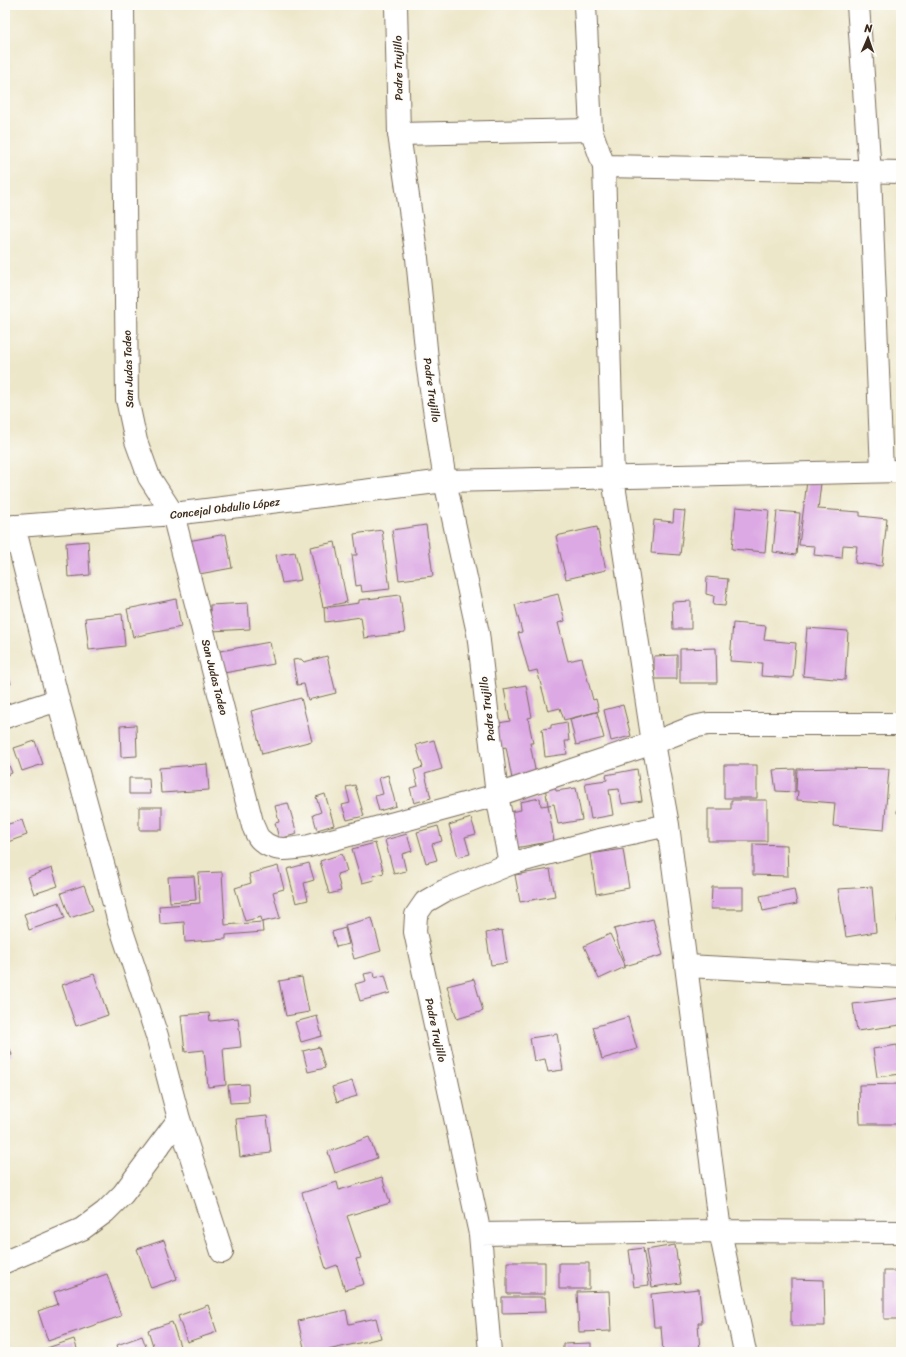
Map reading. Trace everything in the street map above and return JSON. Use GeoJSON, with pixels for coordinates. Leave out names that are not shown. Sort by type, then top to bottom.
{"type":"FeatureCollection","features":[{"type":"Feature","properties":{"kind":"street","name":"San Judas Tadeo"},"geometry":{"type":"LineString","coordinates":[[124,5],[127,399],[136,441],[149,477],[173,514],[253,826],[260,839],[273,847],[290,850],[497,794]]}},
{"type":"Feature","properties":{"kind":"street","name":"Padre Trujillo"},"geometry":{"type":"LineString","coordinates":[[396,5],[399,134],[417,258],[428,369],[445,481],[478,633],[497,794],[510,864],[444,891],[425,902],[416,915],[415,932],[480,1234],[490,1352]]}},
{"type":"Feature","properties":{"kind":"street"},"geometry":{"type":"LineString","coordinates":[[584,5],[591,130],[604,166],[614,478],[653,743],[668,825],[720,1231],[745,1352]]}},
{"type":"Feature","properties":{"kind":"street"},"geometry":{"type":"LineString","coordinates":[[858,5],[891,471]]}},
{"type":"Feature","properties":{"kind":"street"},"geometry":{"type":"LineString","coordinates":[[399,134],[591,130]]}},
{"type":"Feature","properties":{"kind":"street"},"geometry":{"type":"LineString","coordinates":[[604,166],[870,173],[901,172]]}},
{"type":"Feature","properties":{"kind":"street","name":"Concejal Obdulio López"},"geometry":{"type":"LineString","coordinates":[[10,527],[173,514],[445,481],[891,471]]}},
{"type":"Feature","properties":{"kind":"street"},"geometry":{"type":"LineString","coordinates":[[10,527],[119,922],[157,1036],[179,1119],[222,1252]]}},
{"type":"Feature","properties":{"kind":"street"},"geometry":{"type":"LineString","coordinates":[[5,717],[58,700]]}},
{"type":"Feature","properties":{"kind":"street"},"geometry":{"type":"LineString","coordinates":[[497,794],[653,743],[693,727],[708,724],[901,724]]}},
{"type":"Feature","properties":{"kind":"street"},"geometry":{"type":"LineString","coordinates":[[510,864],[595,841],[668,825]]}},
{"type":"Feature","properties":{"kind":"street"},"geometry":{"type":"LineString","coordinates":[[687,966],[901,977]]}},
{"type":"Feature","properties":{"kind":"street"},"geometry":{"type":"LineString","coordinates":[[5,1262],[82,1229],[105,1212],[123,1194],[179,1119]]}},
{"type":"Feature","properties":{"kind":"street"},"geometry":{"type":"LineString","coordinates":[[480,1234],[720,1231],[901,1232]]}},
{"type":"Feature","properties":{"kind":"building"},"geometry":{"type":"Polygon","coordinates":[[[807,481],[821,483],[818,509],[860,512],[860,516],[887,519],[882,566],[855,563],[857,546],[843,545],[842,558],[814,555],[815,546],[799,545],[807,481]]]}},
{"type":"Feature","properties":{"kind":"building"},"geometry":{"type":"Polygon","coordinates":[[[736,507],[769,510],[765,552],[732,549],[736,507]]]}},
{"type":"Feature","properties":{"kind":"building"},"geometry":{"type":"Polygon","coordinates":[[[674,510],[685,511],[680,555],[651,553],[654,520],[673,522],[674,510]]]}},
{"type":"Feature","properties":{"kind":"building"},"geometry":{"type":"Polygon","coordinates":[[[777,511],[800,513],[796,555],[773,552],[777,511]]]}},
{"type":"Feature","properties":{"kind":"building"},"geometry":{"type":"Polygon","coordinates":[[[426,525],[433,576],[399,580],[392,530],[426,525]]]}},
{"type":"Feature","properties":{"kind":"building"},"geometry":{"type":"Polygon","coordinates":[[[597,527],[606,570],[566,579],[556,536],[597,527]]]}},
{"type":"Feature","properties":{"kind":"building"},"geometry":{"type":"Polygon","coordinates":[[[382,530],[390,589],[362,592],[361,585],[356,586],[352,555],[357,555],[354,534],[382,530]]]}},
{"type":"Feature","properties":{"kind":"building"},"geometry":{"type":"Polygon","coordinates":[[[226,534],[232,568],[194,575],[188,541],[226,534]]]}},
{"type":"Feature","properties":{"kind":"building"},"geometry":{"type":"Polygon","coordinates":[[[88,541],[90,575],[68,577],[66,543],[88,541]]]}},
{"type":"Feature","properties":{"kind":"building"},"geometry":{"type":"Polygon","coordinates":[[[335,542],[347,602],[323,607],[310,547],[335,542]]]}},
{"type":"Feature","properties":{"kind":"building"},"geometry":{"type":"Polygon","coordinates":[[[295,552],[301,580],[282,583],[276,555],[295,552]]]}},
{"type":"Feature","properties":{"kind":"building"},"geometry":{"type":"Polygon","coordinates":[[[707,577],[728,579],[725,606],[713,605],[714,596],[706,594],[707,577]]]}},
{"type":"Feature","properties":{"kind":"building"},"geometry":{"type":"Polygon","coordinates":[[[558,594],[565,621],[558,623],[568,661],[582,658],[593,700],[596,699],[599,711],[564,720],[560,708],[548,711],[537,670],[529,672],[518,633],[522,632],[515,605],[558,594]]]}},
{"type":"Feature","properties":{"kind":"building"},"geometry":{"type":"Polygon","coordinates":[[[400,595],[405,633],[364,638],[361,617],[325,622],[324,608],[359,603],[359,600],[400,595]]]}},
{"type":"Feature","properties":{"kind":"building"},"geometry":{"type":"Polygon","coordinates":[[[176,599],[181,627],[133,637],[127,609],[176,599]]]}},
{"type":"Feature","properties":{"kind":"building"},"geometry":{"type":"Polygon","coordinates":[[[691,601],[691,629],[673,629],[672,602],[691,601]]]}},
{"type":"Feature","properties":{"kind":"building"},"geometry":{"type":"Polygon","coordinates":[[[248,603],[250,629],[211,631],[210,605],[248,603]]]}},
{"type":"Feature","properties":{"kind":"building"},"geometry":{"type":"Polygon","coordinates":[[[122,614],[125,646],[89,650],[85,618],[122,614]]]}},
{"type":"Feature","properties":{"kind":"building"},"geometry":{"type":"Polygon","coordinates":[[[733,623],[766,626],[764,640],[796,643],[793,678],[761,676],[762,663],[730,661],[733,623]]]}},
{"type":"Feature","properties":{"kind":"building"},"geometry":{"type":"Polygon","coordinates":[[[807,628],[848,631],[845,680],[803,676],[807,628]]]}},
{"type":"Feature","properties":{"kind":"building"},"geometry":{"type":"Polygon","coordinates":[[[270,642],[274,664],[224,673],[220,651],[270,642]]]}},
{"type":"Feature","properties":{"kind":"building"},"geometry":{"type":"Polygon","coordinates":[[[716,648],[717,683],[680,683],[680,649],[716,648]]]}},
{"type":"Feature","properties":{"kind":"building"},"geometry":{"type":"Polygon","coordinates":[[[677,655],[677,679],[654,679],[654,656],[677,655]]]}},
{"type":"Feature","properties":{"kind":"building"},"geometry":{"type":"Polygon","coordinates":[[[327,656],[336,693],[308,700],[304,684],[297,685],[293,660],[301,659],[304,662],[327,656]]]}},
{"type":"Feature","properties":{"kind":"building"},"geometry":{"type":"Polygon","coordinates":[[[5,666],[11,684],[5,686],[5,666]]]}},
{"type":"Feature","properties":{"kind":"building"},"geometry":{"type":"Polygon","coordinates":[[[526,685],[532,717],[528,718],[533,743],[530,743],[536,775],[512,779],[506,747],[497,749],[493,724],[510,721],[504,689],[526,685]]]}},
{"type":"Feature","properties":{"kind":"building"},"geometry":{"type":"Polygon","coordinates":[[[301,698],[312,741],[262,754],[251,711],[301,698]]]}},
{"type":"Feature","properties":{"kind":"building"},"geometry":{"type":"Polygon","coordinates":[[[623,705],[631,736],[611,741],[604,710],[623,705]]]}},
{"type":"Feature","properties":{"kind":"building"},"geometry":{"type":"Polygon","coordinates":[[[597,712],[604,738],[576,745],[570,719],[597,712]]]}},
{"type":"Feature","properties":{"kind":"building"},"geometry":{"type":"Polygon","coordinates":[[[567,722],[569,741],[565,741],[567,754],[545,757],[542,729],[551,728],[551,725],[567,722]]]}},
{"type":"Feature","properties":{"kind":"building"},"geometry":{"type":"Polygon","coordinates":[[[136,725],[137,756],[121,757],[120,726],[136,725]]]}},
{"type":"Feature","properties":{"kind":"building"},"geometry":{"type":"Polygon","coordinates":[[[434,740],[442,769],[425,774],[431,798],[414,803],[410,788],[418,786],[414,770],[423,767],[416,745],[434,740]]]}},
{"type":"Feature","properties":{"kind":"building"},"geometry":{"type":"Polygon","coordinates":[[[35,741],[43,764],[22,771],[14,748],[35,741]]]}},
{"type":"Feature","properties":{"kind":"building"},"geometry":{"type":"Polygon","coordinates":[[[5,755],[12,773],[5,776],[5,755]]]}},
{"type":"Feature","properties":{"kind":"building"},"geometry":{"type":"Polygon","coordinates":[[[207,764],[209,790],[161,793],[159,768],[207,764]]]}},
{"type":"Feature","properties":{"kind":"building"},"geometry":{"type":"Polygon","coordinates":[[[724,765],[757,765],[757,798],[724,798],[724,765]]]}},
{"type":"Feature","properties":{"kind":"building"},"geometry":{"type":"Polygon","coordinates":[[[637,769],[642,801],[622,804],[619,789],[609,790],[613,815],[591,819],[585,783],[607,780],[606,775],[637,769]]]}},
{"type":"Feature","properties":{"kind":"building"},"geometry":{"type":"Polygon","coordinates":[[[795,769],[795,792],[776,791],[773,770],[795,769]]]}},
{"type":"Feature","properties":{"kind":"building"},"geometry":{"type":"Polygon","coordinates":[[[797,769],[889,769],[884,830],[833,826],[835,803],[797,800],[797,769]]]}},
{"type":"Feature","properties":{"kind":"building"},"geometry":{"type":"Polygon","coordinates":[[[388,775],[396,806],[379,811],[375,796],[383,794],[379,778],[388,775]]]}},
{"type":"Feature","properties":{"kind":"building"},"geometry":{"type":"Polygon","coordinates":[[[129,778],[149,778],[150,794],[129,794],[129,778]]]}},
{"type":"Feature","properties":{"kind":"building"},"geometry":{"type":"Polygon","coordinates":[[[900,780],[901,813],[897,813],[900,780]]]}},
{"type":"Feature","properties":{"kind":"building"},"geometry":{"type":"Polygon","coordinates":[[[355,785],[364,816],[347,820],[342,805],[350,803],[346,787],[355,785]]]}},
{"type":"Feature","properties":{"kind":"building"},"geometry":{"type":"Polygon","coordinates":[[[555,785],[556,791],[576,788],[582,820],[558,824],[554,804],[548,805],[545,787],[555,785]]]}},
{"type":"Feature","properties":{"kind":"building"},"geometry":{"type":"Polygon","coordinates":[[[325,794],[334,825],[317,830],[313,815],[321,812],[316,797],[325,794]]]}},
{"type":"Feature","properties":{"kind":"building"},"geometry":{"type":"Polygon","coordinates":[[[540,798],[541,806],[548,805],[554,841],[515,848],[509,812],[521,810],[520,802],[540,798]]]}},
{"type":"Feature","properties":{"kind":"building"},"geometry":{"type":"Polygon","coordinates":[[[731,800],[767,800],[767,841],[708,841],[708,809],[731,809],[731,800]]]}},
{"type":"Feature","properties":{"kind":"building"},"geometry":{"type":"Polygon","coordinates":[[[288,803],[297,834],[279,839],[275,823],[279,822],[275,806],[288,803]]]}},
{"type":"Feature","properties":{"kind":"building"},"geometry":{"type":"Polygon","coordinates":[[[139,807],[162,807],[162,830],[139,830],[139,807]]]}},
{"type":"Feature","properties":{"kind":"building"},"geometry":{"type":"Polygon","coordinates":[[[471,818],[476,834],[465,837],[470,854],[458,857],[449,825],[471,818]]]}},
{"type":"Feature","properties":{"kind":"building"},"geometry":{"type":"Polygon","coordinates":[[[22,820],[27,835],[5,843],[5,825],[22,820]]]}},
{"type":"Feature","properties":{"kind":"building"},"geometry":{"type":"Polygon","coordinates":[[[438,826],[442,841],[432,844],[437,860],[426,863],[417,832],[438,826]]]}},
{"type":"Feature","properties":{"kind":"building"},"geometry":{"type":"Polygon","coordinates":[[[407,834],[412,851],[402,854],[406,871],[394,874],[385,840],[407,834]]]}},
{"type":"Feature","properties":{"kind":"building"},"geometry":{"type":"Polygon","coordinates":[[[375,843],[384,873],[373,876],[374,880],[362,883],[352,849],[375,843]]]}},
{"type":"Feature","properties":{"kind":"building"},"geometry":{"type":"Polygon","coordinates":[[[753,844],[787,845],[788,876],[753,875],[753,844]]]}},
{"type":"Feature","properties":{"kind":"building"},"geometry":{"type":"Polygon","coordinates":[[[623,849],[629,888],[596,894],[590,854],[623,849]]]}},
{"type":"Feature","properties":{"kind":"building"},"geometry":{"type":"Polygon","coordinates":[[[342,854],[347,871],[337,874],[341,891],[329,894],[320,861],[342,854]]]}},
{"type":"Feature","properties":{"kind":"building"},"geometry":{"type":"Polygon","coordinates":[[[309,863],[314,880],[304,883],[308,900],[296,903],[287,869],[309,863]]]}},
{"type":"Feature","properties":{"kind":"building"},"geometry":{"type":"Polygon","coordinates":[[[278,866],[284,889],[273,892],[280,918],[262,922],[261,917],[245,921],[235,888],[251,883],[249,874],[278,866]]]}},
{"type":"Feature","properties":{"kind":"building"},"geometry":{"type":"Polygon","coordinates":[[[52,868],[58,886],[34,894],[28,877],[52,868]]]}},
{"type":"Feature","properties":{"kind":"building"},"geometry":{"type":"Polygon","coordinates":[[[550,869],[555,896],[520,902],[515,875],[550,869]]]}},
{"type":"Feature","properties":{"kind":"building"},"geometry":{"type":"Polygon","coordinates":[[[222,872],[225,925],[262,922],[263,932],[226,935],[226,939],[185,942],[184,922],[160,924],[159,906],[200,903],[198,873],[222,872]]]}},
{"type":"Feature","properties":{"kind":"building"},"geometry":{"type":"Polygon","coordinates":[[[194,876],[196,900],[170,902],[168,877],[194,876]]]}},
{"type":"Feature","properties":{"kind":"building"},"geometry":{"type":"Polygon","coordinates":[[[84,885],[93,910],[70,918],[61,893],[84,885]]]}},
{"type":"Feature","properties":{"kind":"building"},"geometry":{"type":"Polygon","coordinates":[[[712,887],[743,887],[743,909],[711,909],[712,887]]]}},
{"type":"Feature","properties":{"kind":"building"},"geometry":{"type":"Polygon","coordinates":[[[872,887],[876,932],[846,937],[838,889],[872,887]]]}},
{"type":"Feature","properties":{"kind":"building"},"geometry":{"type":"Polygon","coordinates":[[[794,889],[797,904],[763,911],[760,896],[794,889]]]}},
{"type":"Feature","properties":{"kind":"building"},"geometry":{"type":"Polygon","coordinates":[[[59,902],[65,918],[29,930],[24,914],[59,902]]]}},
{"type":"Feature","properties":{"kind":"building"},"geometry":{"type":"Polygon","coordinates":[[[899,902],[901,902],[901,922],[898,922],[899,902]]]}},
{"type":"Feature","properties":{"kind":"building"},"geometry":{"type":"Polygon","coordinates":[[[372,918],[381,951],[354,959],[345,925],[372,918]]]}},
{"type":"Feature","properties":{"kind":"building"},"geometry":{"type":"Polygon","coordinates":[[[653,919],[663,955],[625,966],[614,929],[653,919]]]}},
{"type":"Feature","properties":{"kind":"building"},"geometry":{"type":"Polygon","coordinates":[[[345,928],[349,944],[336,947],[332,932],[345,928]]]}},
{"type":"Feature","properties":{"kind":"building"},"geometry":{"type":"Polygon","coordinates":[[[502,930],[507,963],[491,965],[486,933],[502,930]]]}},
{"type":"Feature","properties":{"kind":"building"},"geometry":{"type":"Polygon","coordinates":[[[610,934],[625,967],[599,979],[584,946],[610,934]]]}},
{"type":"Feature","properties":{"kind":"building"},"geometry":{"type":"Polygon","coordinates":[[[374,972],[375,978],[385,975],[390,993],[360,1001],[355,984],[366,981],[364,974],[374,972]]]}},
{"type":"Feature","properties":{"kind":"building"},"geometry":{"type":"Polygon","coordinates":[[[94,974],[108,1015],[76,1026],[62,985],[94,974]]]}},
{"type":"Feature","properties":{"kind":"building"},"geometry":{"type":"Polygon","coordinates":[[[302,977],[309,1012],[286,1016],[279,981],[302,977]]]}},
{"type":"Feature","properties":{"kind":"building"},"geometry":{"type":"Polygon","coordinates":[[[474,979],[483,1011],[457,1019],[447,986],[474,979]]]}},
{"type":"Feature","properties":{"kind":"building"},"geometry":{"type":"Polygon","coordinates":[[[901,998],[901,1025],[857,1031],[853,1004],[901,998]]]}},
{"type":"Feature","properties":{"kind":"building"},"geometry":{"type":"Polygon","coordinates":[[[209,1013],[210,1021],[238,1018],[241,1047],[223,1049],[226,1085],[208,1087],[204,1050],[185,1052],[181,1015],[209,1013]]]}},
{"type":"Feature","properties":{"kind":"building"},"geometry":{"type":"Polygon","coordinates":[[[317,1016],[322,1036],[301,1042],[295,1022],[317,1016]]]}},
{"type":"Feature","properties":{"kind":"building"},"geometry":{"type":"Polygon","coordinates":[[[628,1017],[637,1049],[602,1059],[593,1027],[628,1017]]]}},
{"type":"Feature","properties":{"kind":"building"},"geometry":{"type":"Polygon","coordinates":[[[557,1034],[563,1070],[548,1072],[545,1059],[534,1061],[530,1038],[557,1034]]]}},
{"type":"Feature","properties":{"kind":"building"},"geometry":{"type":"Polygon","coordinates":[[[5,1035],[12,1055],[5,1057],[5,1035]]]}},
{"type":"Feature","properties":{"kind":"building"},"geometry":{"type":"Polygon","coordinates":[[[897,1045],[901,1074],[877,1077],[873,1049],[897,1045]]]}},
{"type":"Feature","properties":{"kind":"building"},"geometry":{"type":"Polygon","coordinates":[[[319,1047],[325,1068],[308,1072],[303,1051],[319,1047]]]}},
{"type":"Feature","properties":{"kind":"building"},"geometry":{"type":"Polygon","coordinates":[[[352,1081],[357,1096],[337,1102],[332,1087],[352,1081]]]}},
{"type":"Feature","properties":{"kind":"building"},"geometry":{"type":"Polygon","coordinates":[[[248,1084],[249,1102],[230,1103],[228,1085],[248,1084]]]}},
{"type":"Feature","properties":{"kind":"building"},"geometry":{"type":"Polygon","coordinates":[[[901,1084],[901,1124],[860,1124],[859,1085],[901,1084]]]}},
{"type":"Feature","properties":{"kind":"building"},"geometry":{"type":"Polygon","coordinates":[[[267,1116],[271,1153],[240,1157],[236,1119],[267,1116]]]}},
{"type":"Feature","properties":{"kind":"building"},"geometry":{"type":"Polygon","coordinates":[[[369,1137],[377,1158],[335,1173],[328,1152],[369,1137]]]}},
{"type":"Feature","properties":{"kind":"building"},"geometry":{"type":"Polygon","coordinates":[[[382,1177],[390,1203],[347,1216],[361,1258],[356,1259],[364,1284],[345,1290],[337,1265],[326,1269],[302,1193],[337,1182],[339,1190],[382,1177]]]}},
{"type":"Feature","properties":{"kind":"building"},"geometry":{"type":"Polygon","coordinates":[[[164,1240],[177,1279],[151,1288],[137,1249],[164,1240]]]}},
{"type":"Feature","properties":{"kind":"building"},"geometry":{"type":"Polygon","coordinates":[[[675,1245],[681,1283],[652,1287],[646,1250],[675,1245]]]}},
{"type":"Feature","properties":{"kind":"building"},"geometry":{"type":"Polygon","coordinates":[[[643,1248],[649,1285],[634,1287],[629,1250],[643,1248]]]}},
{"type":"Feature","properties":{"kind":"building"},"geometry":{"type":"Polygon","coordinates":[[[507,1262],[545,1262],[545,1294],[507,1294],[507,1262]]]}},
{"type":"Feature","properties":{"kind":"building"},"geometry":{"type":"Polygon","coordinates":[[[559,1263],[589,1263],[589,1289],[559,1289],[559,1263]]]}},
{"type":"Feature","properties":{"kind":"building"},"geometry":{"type":"Polygon","coordinates":[[[884,1271],[901,1271],[901,1319],[884,1319],[884,1271]]]}},
{"type":"Feature","properties":{"kind":"building"},"geometry":{"type":"Polygon","coordinates":[[[107,1274],[121,1316],[48,1341],[38,1311],[58,1304],[54,1292],[107,1274]]]}},
{"type":"Feature","properties":{"kind":"building"},"geometry":{"type":"Polygon","coordinates":[[[791,1279],[824,1280],[825,1326],[791,1326],[791,1279]]]}},
{"type":"Feature","properties":{"kind":"building"},"geometry":{"type":"Polygon","coordinates":[[[699,1289],[702,1323],[698,1323],[700,1351],[663,1352],[661,1327],[654,1327],[651,1294],[699,1289]]]}},
{"type":"Feature","properties":{"kind":"building"},"geometry":{"type":"Polygon","coordinates":[[[609,1291],[611,1331],[579,1332],[577,1292],[609,1291]]]}},
{"type":"Feature","properties":{"kind":"building"},"geometry":{"type":"Polygon","coordinates":[[[502,1297],[545,1297],[546,1312],[502,1313],[502,1297]]]}},
{"type":"Feature","properties":{"kind":"building"},"geometry":{"type":"Polygon","coordinates":[[[208,1305],[217,1332],[187,1342],[178,1316],[208,1305]]]}},
{"type":"Feature","properties":{"kind":"building"},"geometry":{"type":"Polygon","coordinates":[[[346,1310],[349,1324],[376,1318],[381,1338],[319,1352],[305,1352],[298,1321],[346,1310]]]}},
{"type":"Feature","properties":{"kind":"building"},"geometry":{"type":"Polygon","coordinates":[[[172,1322],[182,1352],[155,1352],[148,1330],[172,1322]]]}},
{"type":"Feature","properties":{"kind":"building"},"geometry":{"type":"Polygon","coordinates":[[[142,1336],[148,1352],[119,1352],[117,1345],[142,1336]]]}},
{"type":"Feature","properties":{"kind":"building"},"geometry":{"type":"Polygon","coordinates":[[[74,1339],[78,1352],[49,1352],[47,1348],[74,1339]]]}},
{"type":"Feature","properties":{"kind":"building"},"geometry":{"type":"Polygon","coordinates":[[[591,1343],[591,1352],[563,1352],[563,1344],[591,1343]]]}}]}
